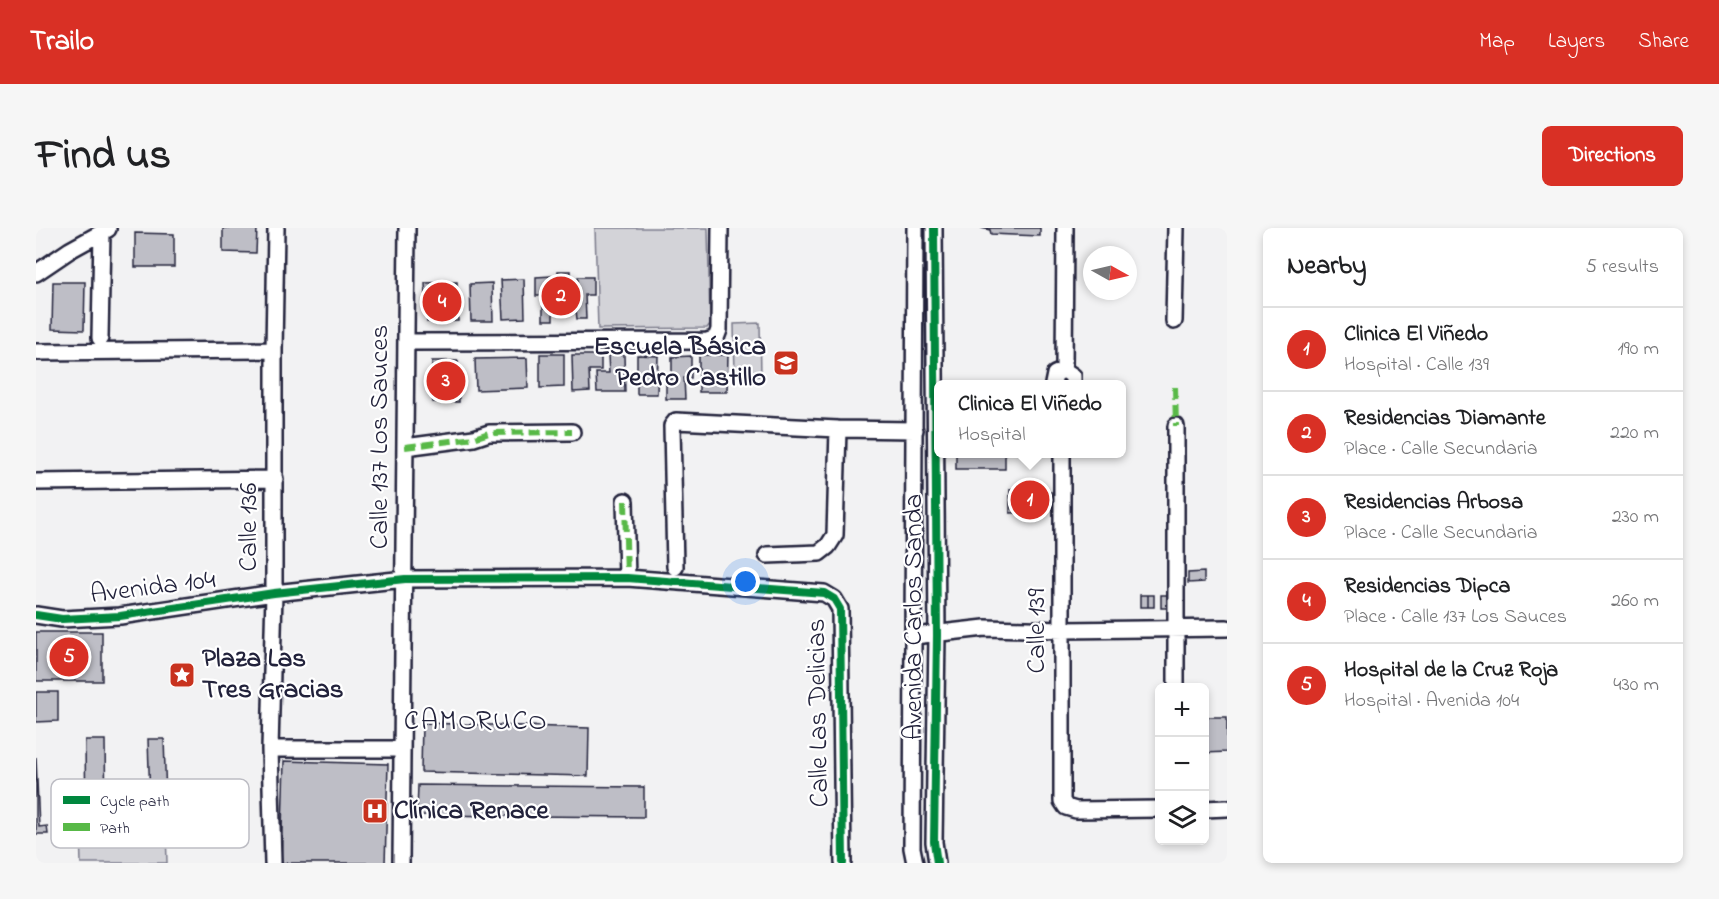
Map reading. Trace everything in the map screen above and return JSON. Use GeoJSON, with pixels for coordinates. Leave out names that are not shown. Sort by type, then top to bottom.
{"type":"FeatureCollection","features":[{"type":"Feature","properties":{"kind":"street","name":"Calle 136"},"geometry":{"type":"LineString","coordinates":[[273,863],[270,749],[274,593],[276,228]]}},
{"type":"Feature","properties":{"kind":"street","name":"Calle 137 Los Sauces"},"geometry":{"type":"LineString","coordinates":[[401,863],[407,228]]}},
{"type":"Feature","properties":{"kind":"street"},"geometry":{"type":"LineString","coordinates":[[406,342],[695,341],[716,338],[719,330],[720,228]]}},
{"type":"Feature","properties":{"kind":"street","name":"Avenida Carlos Sanda"},"geometry":{"type":"LineString","coordinates":[[915,228],[912,848],[915,863]]}},
{"type":"Feature","properties":{"kind":"street","name":"Avenida Carlos Sanda"},"geometry":{"type":"LineString","coordinates":[[934,228],[935,380]]}},
{"type":"Feature","properties":{"kind":"street"},"geometry":{"type":"LineString","coordinates":[[1064,370],[1065,228]]}},
{"type":"Feature","properties":{"kind":"street"},"geometry":{"type":"LineString","coordinates":[[1174,321],[1176,228]]}},
{"type":"Feature","properties":{"kind":"street"},"geometry":{"type":"LineString","coordinates":[[36,273],[70,250],[106,230]]}},
{"type":"Feature","properties":{"kind":"street"},"geometry":{"type":"LineString","coordinates":[[100,338],[106,230]]}},
{"type":"Feature","properties":{"kind":"street"},"geometry":{"type":"LineString","coordinates":[[36,352],[274,350]]}},
{"type":"Feature","properties":{"kind":"street"},"geometry":{"type":"LineString","coordinates":[[1053,380],[1054,374],[1064,370]]}},
{"type":"Feature","properties":{"kind":"street"},"geometry":{"type":"LineString","coordinates":[[1064,370],[1073,376],[1073,380]]}},
{"type":"Feature","properties":{"kind":"street"},"geometry":{"type":"LineString","coordinates":[[675,567],[672,426],[676,421],[838,429],[915,430]]}},
{"type":"Feature","properties":{"kind":"street"},"geometry":{"type":"LineString","coordinates":[[1176,426],[1178,628],[1176,683]]}},
{"type":"Feature","properties":{"kind":"street"},"geometry":{"type":"LineString","coordinates":[[767,555],[819,553],[828,546],[835,535],[838,429]]}},
{"type":"Feature","properties":{"kind":"street"},"geometry":{"type":"LineString","coordinates":[[405,447],[474,438],[489,433],[572,432]]}},
{"type":"Feature","properties":{"kind":"street","name":"Avenida Carlos Sanda"},"geometry":{"type":"LineString","coordinates":[[936,458],[937,634],[934,842],[937,863]]}},
{"type":"Feature","properties":{"kind":"street","name":"Calle 139"},"geometry":{"type":"LineString","coordinates":[[1062,458],[1062,801],[1066,807],[1076,810],[1155,809]]}},
{"type":"Feature","properties":{"kind":"street"},"geometry":{"type":"LineString","coordinates":[[36,482],[274,478]]}},
{"type":"Feature","properties":{"kind":"street"},"geometry":{"type":"LineString","coordinates":[[625,501],[627,578]]}},
{"type":"Feature","properties":{"kind":"street","name":"Calle Las Delicias"},"geometry":{"type":"LineString","coordinates":[[405,579],[627,578],[824,593],[834,598],[840,609],[843,863]]}},
{"type":"Feature","properties":{"kind":"street","name":"Avenida 104"},"geometry":{"type":"LineString","coordinates":[[36,615],[62,619],[120,615],[274,593],[405,579]]}},
{"type":"Feature","properties":{"kind":"street"},"geometry":{"type":"LineString","coordinates":[[914,636],[985,628],[1063,630],[1227,628]]}},
{"type":"Feature","properties":{"kind":"street"},"geometry":{"type":"LineString","coordinates":[[270,749],[401,749]]}},
{"type":"Feature","properties":{"kind":"street"},"geometry":{"type":"LineString","coordinates":[[1209,808],[1227,808]]}},
{"type":"Feature","properties":{"kind":"shaded area"},"geometry":{"type":"Polygon","coordinates":[[[595,228],[708,228],[710,324],[707,328],[598,329],[595,228]]]}},
{"type":"Feature","properties":{"kind":"shaded area"},"geometry":{"type":"Polygon","coordinates":[[[760,323],[761,376],[735,377],[734,324],[760,323]]]}},
{"type":"Feature","properties":{"kind":"shaded area"},"geometry":{"type":"Polygon","coordinates":[[[81,848],[167,848],[167,863],[81,863],[81,848]]]}},
{"type":"Feature","properties":{"kind":"building"},"geometry":{"type":"Polygon","coordinates":[[[223,228],[257,228],[256,253],[223,252],[223,228]]]}},
{"type":"Feature","properties":{"kind":"building"},"geometry":{"type":"Polygon","coordinates":[[[981,228],[1040,228],[1040,236],[991,234],[990,230],[981,228]]]}},
{"type":"Feature","properties":{"kind":"building"},"geometry":{"type":"Polygon","coordinates":[[[135,233],[174,234],[174,267],[135,267],[135,233]]]}},
{"type":"Feature","properties":{"kind":"building"},"geometry":{"type":"Polygon","coordinates":[[[558,271],[571,271],[571,285],[578,285],[578,277],[593,277],[593,295],[585,295],[586,319],[577,319],[576,310],[553,310],[553,320],[543,320],[543,296],[536,296],[536,277],[552,276],[553,283],[558,283],[558,271]]]}},
{"type":"Feature","properties":{"kind":"building"},"geometry":{"type":"Polygon","coordinates":[[[524,279],[525,318],[503,319],[501,280],[524,279]]]}},
{"type":"Feature","properties":{"kind":"building"},"geometry":{"type":"Polygon","coordinates":[[[53,282],[85,282],[84,330],[52,329],[53,282]]]}},
{"type":"Feature","properties":{"kind":"building"},"geometry":{"type":"Polygon","coordinates":[[[457,282],[458,321],[427,322],[425,283],[457,282]]]}},
{"type":"Feature","properties":{"kind":"building"},"geometry":{"type":"Polygon","coordinates":[[[492,283],[493,321],[471,321],[470,284],[492,283]]]}},
{"type":"Feature","properties":{"kind":"building"},"geometry":{"type":"Polygon","coordinates":[[[540,354],[564,354],[564,387],[540,388],[540,354]]]}},
{"type":"Feature","properties":{"kind":"building"},"geometry":{"type":"Polygon","coordinates":[[[572,355],[601,355],[601,370],[589,370],[590,391],[573,392],[572,355]]]}},
{"type":"Feature","properties":{"kind":"building"},"geometry":{"type":"Polygon","coordinates":[[[608,355],[624,355],[625,392],[597,392],[596,373],[609,373],[608,355]]]}},
{"type":"Feature","properties":{"kind":"building"},"geometry":{"type":"Polygon","coordinates":[[[637,355],[658,356],[657,394],[637,394],[637,355]]]}},
{"type":"Feature","properties":{"kind":"building"},"geometry":{"type":"Polygon","coordinates":[[[699,355],[728,355],[727,392],[699,392],[699,355]]]}},
{"type":"Feature","properties":{"kind":"building"},"geometry":{"type":"Polygon","coordinates":[[[691,356],[691,378],[684,378],[685,399],[666,399],[666,379],[672,379],[672,357],[691,356]]]}},
{"type":"Feature","properties":{"kind":"building"},"geometry":{"type":"Polygon","coordinates":[[[527,358],[528,388],[476,390],[475,359],[527,358]]]}},
{"type":"Feature","properties":{"kind":"building"},"geometry":{"type":"Polygon","coordinates":[[[432,361],[458,361],[459,402],[433,402],[432,361]]]}},
{"type":"Feature","properties":{"kind":"building"},"geometry":{"type":"Polygon","coordinates":[[[956,458],[1005,458],[1005,469],[956,469],[956,458]]]}},
{"type":"Feature","properties":{"kind":"building"},"geometry":{"type":"Polygon","coordinates":[[[1046,488],[1046,492],[1051,492],[1051,508],[1047,508],[1047,512],[1010,513],[1010,489],[1046,488]]]}},
{"type":"Feature","properties":{"kind":"building"},"geometry":{"type":"Polygon","coordinates":[[[1204,572],[1204,582],[1188,583],[1188,573],[1204,572]]]}},
{"type":"Feature","properties":{"kind":"building"},"geometry":{"type":"Polygon","coordinates":[[[1140,595],[1148,595],[1148,607],[1140,607],[1140,595]]]}},
{"type":"Feature","properties":{"kind":"building"},"geometry":{"type":"Polygon","coordinates":[[[1148,595],[1154,595],[1154,607],[1148,607],[1148,595]]]}},
{"type":"Feature","properties":{"kind":"building"},"geometry":{"type":"Polygon","coordinates":[[[1161,595],[1171,595],[1172,608],[1161,608],[1161,595]]]}},
{"type":"Feature","properties":{"kind":"building"},"geometry":{"type":"Polygon","coordinates":[[[36,632],[102,632],[102,681],[36,681],[36,632]]]}},
{"type":"Feature","properties":{"kind":"building"},"geometry":{"type":"Polygon","coordinates":[[[36,692],[58,692],[58,721],[36,722],[36,692]]]}},
{"type":"Feature","properties":{"kind":"building"},"geometry":{"type":"Polygon","coordinates":[[[1209,717],[1227,717],[1227,752],[1209,753],[1209,717]]]}},
{"type":"Feature","properties":{"kind":"building"},"geometry":{"type":"Polygon","coordinates":[[[422,723],[589,728],[588,776],[421,772],[422,723]]]}},
{"type":"Feature","properties":{"kind":"building"},"geometry":{"type":"Polygon","coordinates":[[[148,739],[164,739],[165,779],[149,779],[148,739]]]}},
{"type":"Feature","properties":{"kind":"building"},"geometry":{"type":"Polygon","coordinates":[[[85,740],[105,740],[105,779],[85,779],[85,740]]]}},
{"type":"Feature","properties":{"kind":"building"},"geometry":{"type":"Polygon","coordinates":[[[36,757],[39,827],[47,826],[48,834],[36,834],[36,757]]]}},
{"type":"Feature","properties":{"kind":"building"},"geometry":{"type":"Polygon","coordinates":[[[284,761],[388,764],[385,863],[281,863],[284,761]]]}},
{"type":"Feature","properties":{"kind":"building"},"geometry":{"type":"Polygon","coordinates":[[[418,785],[644,787],[644,817],[417,815],[418,785]]]}},
{"type":"Feature","properties":{"kind":"marked path"},"geometry":{"type":"LineString","coordinates":[[1175,387],[1176,426]]}},
{"type":"Feature","properties":{"kind":"marked path"},"geometry":{"type":"LineString","coordinates":[[405,447],[474,438],[489,433],[572,432]]}},
{"type":"Feature","properties":{"kind":"marked path"},"geometry":{"type":"LineString","coordinates":[[625,501],[627,578]]}},
{"type":"Feature","properties":{"kind":"cycle path"},"geometry":{"type":"LineString","coordinates":[[934,228],[935,380]]}},
{"type":"Feature","properties":{"kind":"cycle path"},"geometry":{"type":"LineString","coordinates":[[936,458],[937,635],[934,842],[937,863]]}},
{"type":"Feature","properties":{"kind":"cycle path"},"geometry":{"type":"LineString","coordinates":[[36,615],[62,619],[120,616],[274,593],[405,579],[627,578],[824,593],[834,599],[840,609],[843,863]]}},
{"type":"Feature","properties":{"kind":"place","name":"Residencias Diamante"},"geometry":{"type":"Point","coordinates":[561,296]}},
{"type":"Feature","properties":{"kind":"place","name":"Residencias Dipca"},"geometry":{"type":"Point","coordinates":[442,302]}},
{"type":"Feature","properties":{"kind":"place","name":"Escuela Básica Pedro Castillo"},"geometry":{"type":"Point","coordinates":[786,363]}},
{"type":"Feature","properties":{"kind":"place","name":"Residencias Arbosa"},"geometry":{"type":"Point","coordinates":[446,381]}},
{"type":"Feature","properties":{"kind":"place","name":"Clinica El Viñedo"},"geometry":{"type":"Point","coordinates":[1030,500]}},
{"type":"Feature","properties":{"kind":"place","name":"Hospital de la Cruz Roja"},"geometry":{"type":"Point","coordinates":[69,657]}},
{"type":"Feature","properties":{"kind":"place","name":"Plaza Las Tres Gracias"},"geometry":{"type":"Point","coordinates":[182,675]}},
{"type":"Feature","properties":{"kind":"place","name":"Clínica Renace"},"geometry":{"type":"Point","coordinates":[375,811]}},
{"type":"Feature","properties":{"kind":"district","name":"CAMORUCO"},"geometry":{"type":"Point","coordinates":[476,722]}}]}
